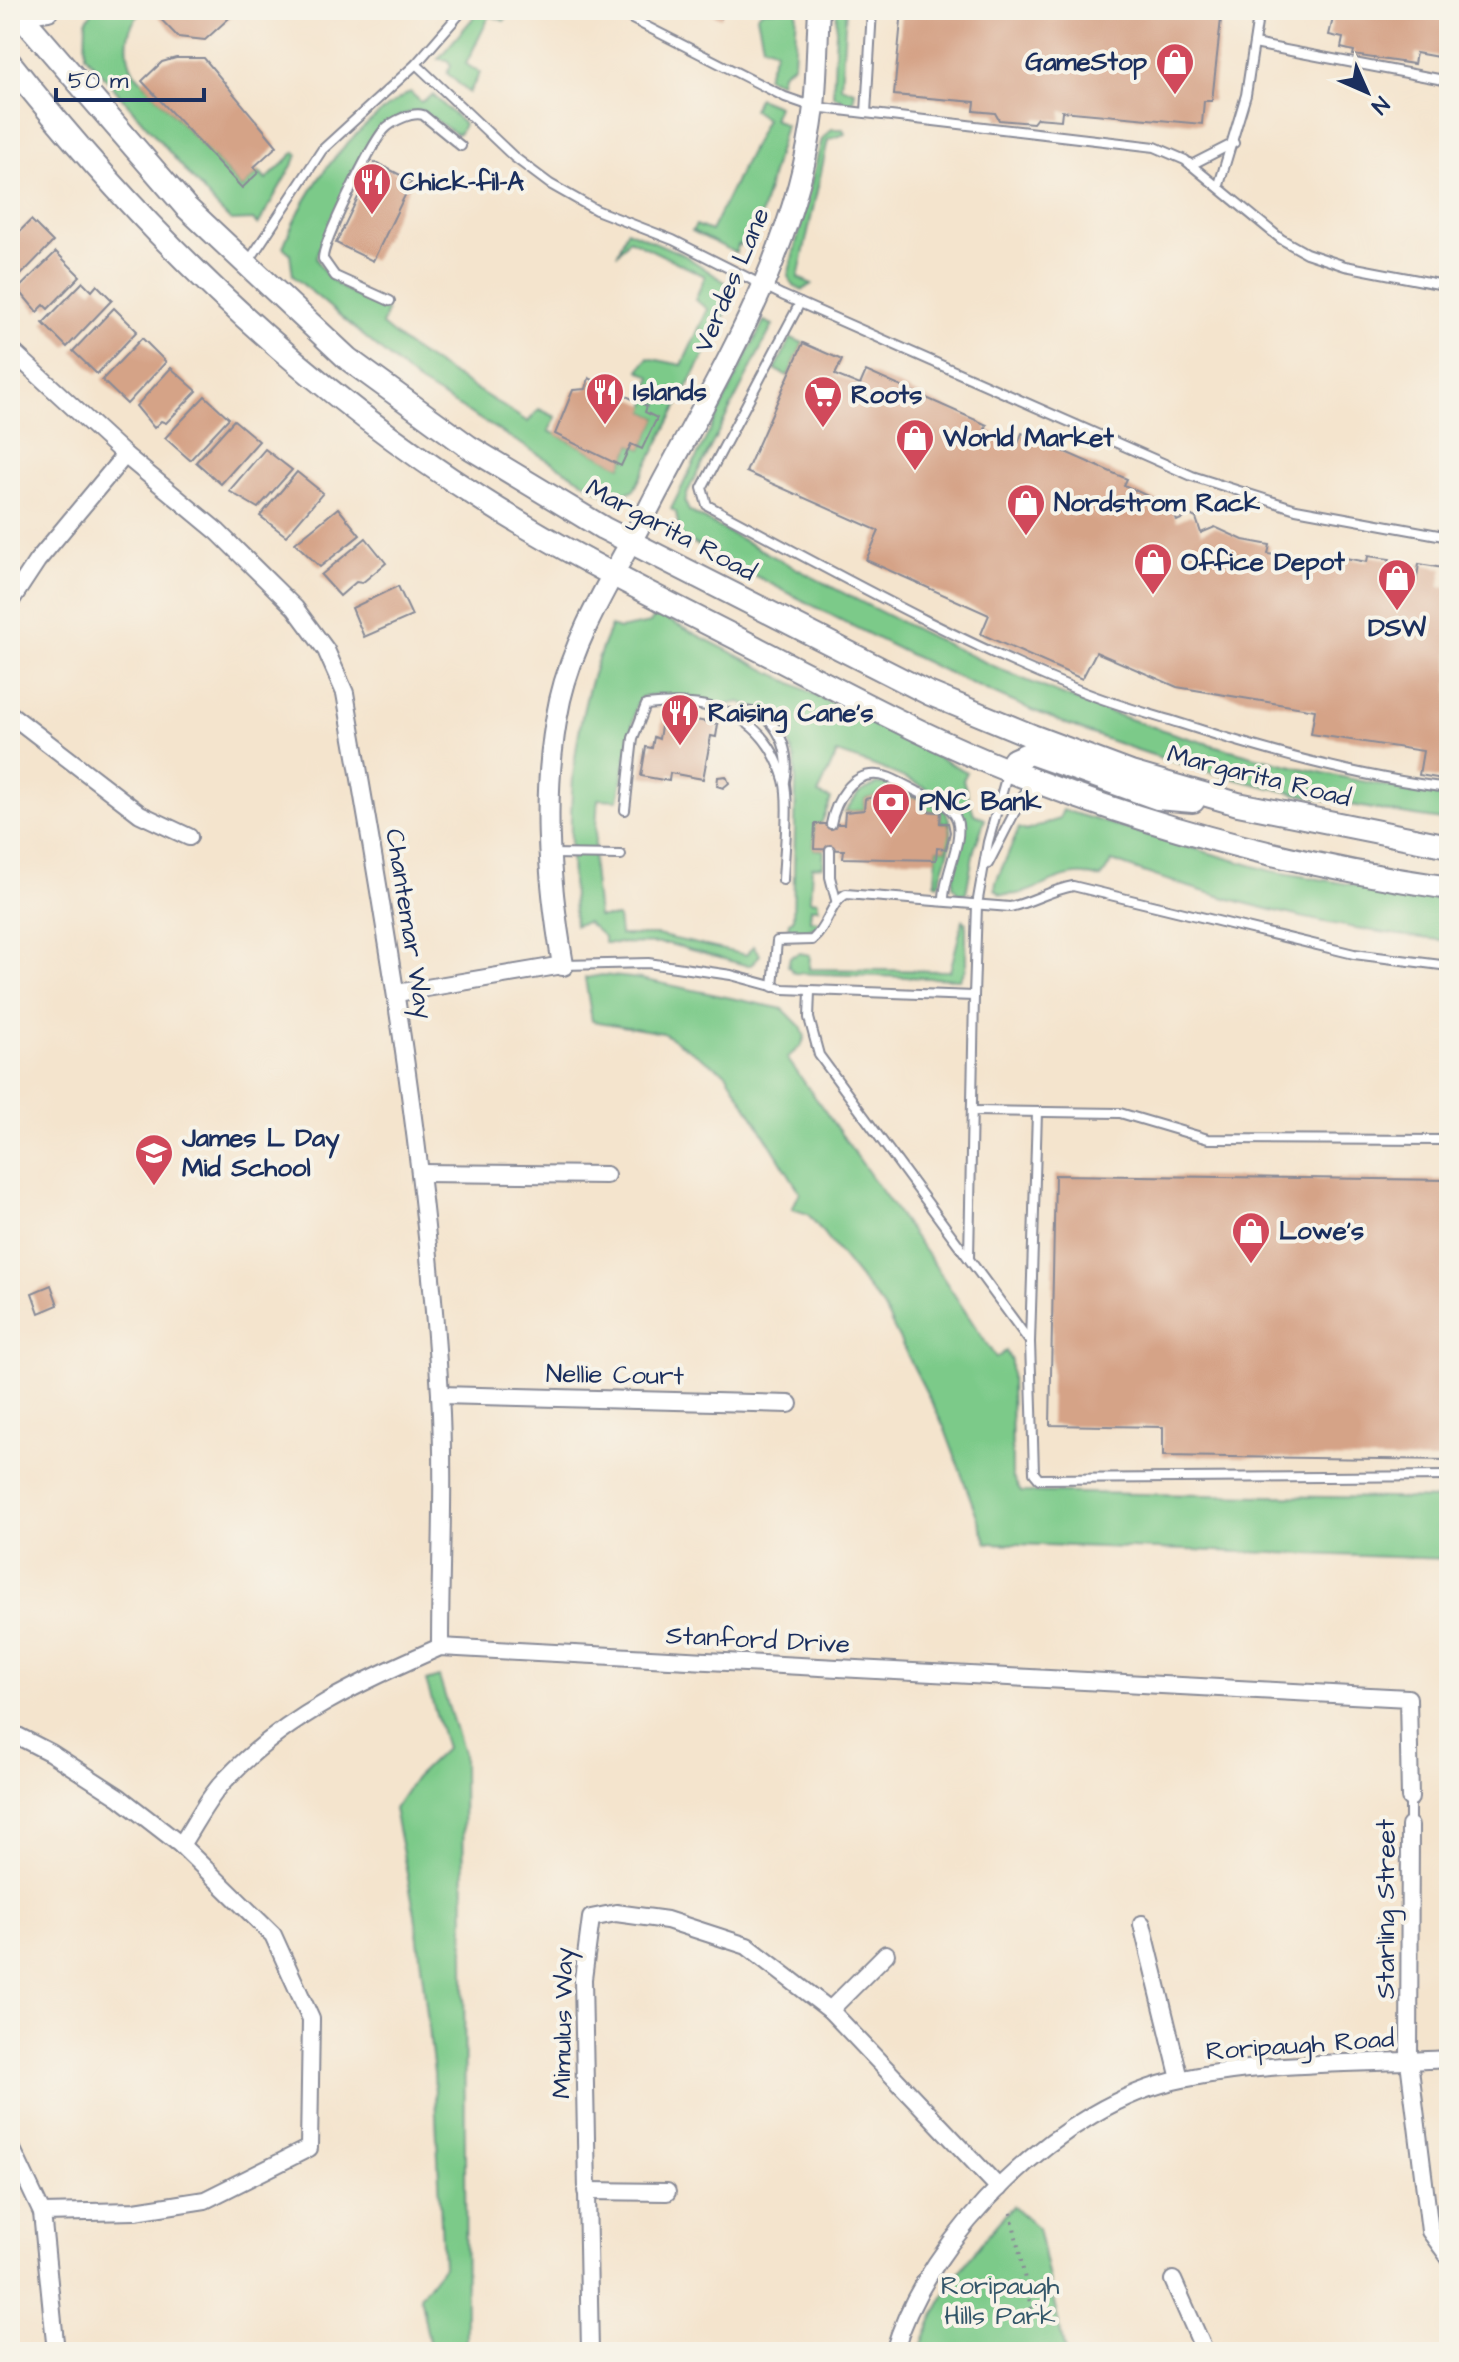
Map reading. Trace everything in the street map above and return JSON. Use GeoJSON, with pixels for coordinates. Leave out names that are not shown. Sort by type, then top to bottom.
{"type":"FeatureCollection","features":[{"type":"Feature","properties":{"kind":"main road","name":"Margarita Road"},"geometry":{"type":"LineString","coordinates":[[16,14],[176,196],[348,359],[469,447],[630,542],[928,693],[1131,773],[1238,804],[1449,846]]}},
{"type":"Feature","properties":{"kind":"main road"},"geometry":{"type":"LineString","coordinates":[[10,63],[134,209],[191,267],[308,374],[370,422],[473,493],[612,576],[934,737],[1051,787],[1165,826],[1238,845],[1319,865],[1449,888]]}},
{"type":"Feature","properties":{"kind":"main road"},"geometry":{"type":"LineString","coordinates":[[1009,770],[1014,760],[1030,753],[1157,798],[1238,804]]}},
{"type":"Feature","properties":{"kind":"street"},"geometry":{"type":"LineString","coordinates":[[16,14],[48,10]]}},
{"type":"Feature","properties":{"kind":"street","name":"Verdes Lane"},"geometry":{"type":"LineString","coordinates":[[563,965],[551,895],[549,853],[550,773],[561,699],[584,630],[712,392],[763,287],[789,215],[814,107],[819,10]]}},
{"type":"Feature","properties":{"kind":"street","name":"Chantemar Way"},"geometry":{"type":"LineString","coordinates":[[10,349],[125,455],[218,532],[295,608],[326,650],[345,693],[397,993],[420,1173],[440,1395],[440,1647]]}},
{"type":"Feature","properties":{"kind":"street"},"geometry":{"type":"LineString","coordinates":[[10,602],[37,561],[125,455]]}},
{"type":"Feature","properties":{"kind":"street"},"geometry":{"type":"LineString","coordinates":[[10,714],[140,814],[189,837]]}},
{"type":"Feature","properties":{"kind":"street"},"geometry":{"type":"LineString","coordinates":[[397,993],[563,965]]}},
{"type":"Feature","properties":{"kind":"street"},"geometry":{"type":"LineString","coordinates":[[420,1173],[606,1175]]}},
{"type":"Feature","properties":{"kind":"street","name":"Nellie Court"},"geometry":{"type":"LineString","coordinates":[[440,1395],[789,1404]]}},
{"type":"Feature","properties":{"kind":"street","name":"Stanford Drive"},"geometry":{"type":"LineString","coordinates":[[181,1845],[224,1780],[287,1724],[347,1689],[440,1647],[1408,1698]]}},
{"type":"Feature","properties":{"kind":"street","name":"Starling Street"},"geometry":{"type":"LineString","coordinates":[[1408,1698],[1410,1798]]}},
{"type":"Feature","properties":{"kind":"street"},"geometry":{"type":"LineString","coordinates":[[10,1732],[51,1753],[119,1797],[181,1845],[273,1935],[311,2019],[309,2148],[205,2200],[135,2211],[42,2213]]}},
{"type":"Feature","properties":{"kind":"street","name":"Starling Street"},"geometry":{"type":"LineString","coordinates":[[1410,1826],[1409,2061],[1430,2231],[1449,2257]]}},
{"type":"Feature","properties":{"kind":"street","name":"Mimulus Way"},"geometry":{"type":"LineString","coordinates":[[590,2352],[583,1979],[591,1918],[616,1913],[667,1920],[747,1946],[830,2010],[999,2188]]}},
{"type":"Feature","properties":{"kind":"street"},"geometry":{"type":"LineString","coordinates":[[1142,1924],[1180,2079]]}},
{"type":"Feature","properties":{"kind":"street"},"geometry":{"type":"LineString","coordinates":[[830,2010],[886,1954]]}},
{"type":"Feature","properties":{"kind":"street","name":"Roripaugh Road"},"geometry":{"type":"LineString","coordinates":[[894,2352],[930,2274],[964,2226],[999,2188],[1079,2124],[1128,2098],[1180,2079],[1292,2064],[1449,2059]]}},
{"type":"Feature","properties":{"kind":"street"},"geometry":{"type":"LineString","coordinates":[[10,2145],[42,2213],[56,2352]]}},
{"type":"Feature","properties":{"kind":"street"},"geometry":{"type":"LineString","coordinates":[[586,2191],[667,2192]]}},
{"type":"Feature","properties":{"kind":"street"},"geometry":{"type":"LineString","coordinates":[[1173,2280],[1205,2352]]}},
{"type":"Feature","properties":{"kind":"lane"},"geometry":{"type":"LineString","coordinates":[[246,265],[322,150],[416,64],[463,10]]}},
{"type":"Feature","properties":{"kind":"lane"},"geometry":{"type":"LineString","coordinates":[[606,10],[626,16],[785,97],[814,107],[1155,147],[1191,165],[1281,239],[1306,253],[1345,266],[1449,286]]}},
{"type":"Feature","properties":{"kind":"lane"},"geometry":{"type":"LineString","coordinates":[[866,113],[872,10]]}},
{"type":"Feature","properties":{"kind":"lane"},"geometry":{"type":"LineString","coordinates":[[1219,185],[1234,143],[1259,10]]}},
{"type":"Feature","properties":{"kind":"lane"},"geometry":{"type":"LineString","coordinates":[[1254,44],[1449,81]]}},
{"type":"Feature","properties":{"kind":"lane"},"geometry":{"type":"LineString","coordinates":[[416,64],[514,157],[550,184],[596,210],[673,240],[763,287],[1202,480],[1296,509],[1449,537]]}},
{"type":"Feature","properties":{"kind":"lane"},"geometry":{"type":"LineString","coordinates":[[390,301],[335,276],[323,259],[328,237],[375,142],[389,125],[416,113],[423,115],[461,146]]}},
{"type":"Feature","properties":{"kind":"lane"},"geometry":{"type":"LineString","coordinates":[[1191,165],[1234,143]]}},
{"type":"Feature","properties":{"kind":"lane"},"geometry":{"type":"LineString","coordinates":[[800,303],[702,488],[707,505],[910,613],[1083,693],[1226,738],[1317,762],[1407,783],[1449,788]]}},
{"type":"Feature","properties":{"kind":"lane"},"geometry":{"type":"LineString","coordinates":[[625,810],[633,738],[646,705],[672,702],[736,713],[746,710],[763,715],[783,739],[790,763],[784,782],[783,880]]}},
{"type":"Feature","properties":{"kind":"lane"},"geometry":{"type":"LineString","coordinates":[[736,713],[762,735],[784,782]]}},
{"type":"Feature","properties":{"kind":"lane"},"geometry":{"type":"LineString","coordinates":[[969,1258],[977,905],[986,868],[988,842],[1009,770]]}},
{"type":"Feature","properties":{"kind":"lane"},"geometry":{"type":"LineString","coordinates":[[831,824],[834,807],[844,792],[866,775],[880,775],[946,804],[955,816],[958,838],[948,869],[944,899]]}},
{"type":"Feature","properties":{"kind":"lane"},"geometry":{"type":"LineString","coordinates":[[986,868],[1024,794],[1051,787]]}},
{"type":"Feature","properties":{"kind":"lane"},"geometry":{"type":"LineString","coordinates":[[830,850],[830,877],[836,900]]}},
{"type":"Feature","properties":{"kind":"lane"},"geometry":{"type":"LineString","coordinates":[[549,853],[621,855]]}},
{"type":"Feature","properties":{"kind":"lane"},"geometry":{"type":"LineString","coordinates":[[773,987],[777,941],[812,940],[822,932],[836,900],[846,894],[944,899],[1010,907],[1031,903],[1058,889],[1090,887],[1221,924],[1354,954],[1449,966]]}},
{"type":"Feature","properties":{"kind":"lane"},"geometry":{"type":"LineString","coordinates":[[563,965],[648,963],[810,991],[974,996]]}},
{"type":"Feature","properties":{"kind":"lane"},"geometry":{"type":"LineString","coordinates":[[810,991],[809,1018],[819,1055],[1030,1342]]}},
{"type":"Feature","properties":{"kind":"lane"},"geometry":{"type":"LineString","coordinates":[[972,1111],[1120,1113],[1208,1139],[1449,1140]]}},
{"type":"Feature","properties":{"kind":"lane"},"geometry":{"type":"LineString","coordinates":[[1037,1112],[1030,1342],[1034,1473],[1039,1479],[1449,1476]]}},
{"type":"Feature","properties":{"kind":"lane","name":"Starling Street"},"geometry":{"type":"LineString","coordinates":[[1410,1798],[1410,1826]]}},
{"type":"Feature","properties":{"kind":"path"},"geometry":{"type":"LineString","coordinates":[[1011,2213],[1034,2322]]}},
{"type":"Feature","properties":{"kind":"green space"},"geometry":{"type":"Polygon","coordinates":[[[94,10],[146,10],[134,22],[128,38],[128,55],[134,72],[242,188],[259,172],[266,180],[295,152],[298,155],[258,225],[253,220],[231,221],[85,55],[86,21],[94,10]]]}},
{"type":"Feature","properties":{"kind":"green space"},"geometry":{"type":"Polygon","coordinates":[[[480,10],[511,10],[504,21],[490,15],[466,64],[480,73],[469,93],[447,73],[451,65],[447,60],[438,59],[480,10]]]}},
{"type":"Feature","properties":{"kind":"green space"},"geometry":{"type":"Polygon","coordinates":[[[763,10],[797,10],[794,64],[782,73],[780,82],[766,77],[776,50],[763,45],[757,16],[763,10]]]}},
{"type":"Feature","properties":{"kind":"green space"},"geometry":{"type":"Polygon","coordinates":[[[837,10],[846,10],[841,87],[855,91],[853,102],[849,104],[833,95],[837,10]]]}},
{"type":"Feature","properties":{"kind":"green space"},"geometry":{"type":"Polygon","coordinates":[[[410,92],[421,102],[433,95],[464,124],[460,133],[456,134],[421,110],[391,122],[370,144],[362,158],[316,258],[337,284],[387,311],[382,325],[409,347],[528,422],[539,409],[556,417],[549,431],[621,466],[631,444],[642,449],[657,418],[645,412],[651,377],[639,370],[648,358],[682,365],[708,309],[695,300],[705,276],[629,239],[617,255],[627,230],[684,255],[728,284],[723,292],[727,311],[634,490],[611,498],[418,382],[293,276],[290,253],[283,247],[305,201],[350,140],[410,92]]]}},
{"type":"Feature","properties":{"kind":"green space"},"geometry":{"type":"Polygon","coordinates":[[[758,98],[778,106],[773,119],[785,125],[754,241],[738,245],[736,253],[692,231],[696,225],[711,231],[766,119],[753,110],[758,98]]]}},
{"type":"Feature","properties":{"kind":"green space"},"geometry":{"type":"Polygon","coordinates":[[[832,129],[843,129],[845,134],[828,140],[798,278],[812,284],[802,290],[793,286],[788,276],[822,139],[832,129]]]}},
{"type":"Feature","properties":{"kind":"green space"},"geometry":{"type":"Polygon","coordinates":[[[764,321],[773,325],[688,491],[685,502],[689,511],[869,606],[1036,684],[1210,744],[1329,774],[1449,797],[1449,821],[1267,787],[1133,749],[1037,712],[933,666],[680,536],[676,512],[671,509],[764,321]]]}},
{"type":"Feature","properties":{"kind":"green space"},"geometry":{"type":"Polygon","coordinates":[[[791,338],[803,343],[788,376],[775,370],[791,338]]]}},
{"type":"Feature","properties":{"kind":"green space"},"geometry":{"type":"Polygon","coordinates":[[[656,614],[967,772],[963,780],[974,814],[985,819],[974,850],[966,893],[959,894],[953,886],[964,833],[959,813],[910,780],[837,753],[818,794],[831,799],[821,824],[815,824],[814,849],[824,850],[823,866],[812,867],[810,900],[818,901],[818,908],[811,908],[810,920],[818,921],[818,926],[805,931],[788,929],[789,922],[793,920],[796,782],[795,760],[788,738],[774,716],[740,702],[722,706],[658,694],[641,697],[636,706],[618,800],[598,799],[593,868],[598,917],[618,917],[620,935],[657,935],[746,955],[753,946],[760,955],[751,965],[745,965],[669,944],[604,943],[604,937],[587,922],[575,925],[571,810],[578,736],[586,699],[611,626],[619,629],[650,623],[656,614]]]}},
{"type":"Feature","properties":{"kind":"green space"},"geometry":{"type":"Polygon","coordinates":[[[877,784],[893,784],[943,808],[951,826],[951,836],[939,884],[935,883],[937,848],[946,849],[948,823],[940,823],[941,812],[922,811],[923,799],[887,794],[865,799],[864,810],[845,812],[859,793],[877,784]]]}},
{"type":"Feature","properties":{"kind":"green space"},"geometry":{"type":"Polygon","coordinates":[[[1063,810],[1271,871],[1449,901],[1449,941],[1363,929],[1278,912],[1112,861],[1101,878],[1072,875],[1025,892],[1000,894],[995,889],[996,882],[1019,828],[1026,831],[1059,819],[1063,810]]]}},
{"type":"Feature","properties":{"kind":"green space"},"geometry":{"type":"Polygon","coordinates":[[[963,920],[966,923],[966,969],[959,979],[794,973],[788,966],[790,957],[800,953],[810,955],[809,969],[950,971],[963,920]]]}},
{"type":"Feature","properties":{"kind":"green space"},"geometry":{"type":"Polygon","coordinates":[[[602,975],[641,979],[783,1009],[801,1027],[805,1037],[801,1046],[787,1058],[936,1267],[996,1358],[1006,1351],[1011,1361],[1012,1476],[1021,1492],[1449,1499],[1449,1559],[987,1543],[944,1427],[883,1307],[808,1214],[792,1209],[800,1192],[726,1073],[663,1033],[592,1021],[585,978],[602,975]]]}},
{"type":"Feature","properties":{"kind":"green space"},"geometry":{"type":"Polygon","coordinates":[[[439,1677],[463,1753],[466,2352],[431,2352],[420,2296],[443,2266],[434,2073],[415,1914],[394,1809],[415,1778],[446,1748],[426,1681],[439,1677]]]}},
{"type":"Feature","properties":{"kind":"green space","name":"Roripaugh Hills Park"},"geometry":{"type":"Polygon","coordinates":[[[1013,2206],[1038,2228],[1065,2352],[919,2352],[936,2312],[958,2274],[1013,2206]]]}},
{"type":"Feature","properties":{"kind":"building"},"geometry":{"type":"Polygon","coordinates":[[[152,10],[238,10],[205,40],[178,37],[152,10]]]}},
{"type":"Feature","properties":{"kind":"building"},"geometry":{"type":"Polygon","coordinates":[[[703,10],[725,10],[721,18],[703,10]]]}},
{"type":"Feature","properties":{"kind":"building"},"geometry":{"type":"Polygon","coordinates":[[[902,10],[1222,10],[1212,101],[1204,101],[1202,124],[1062,111],[1061,120],[1037,118],[1033,123],[999,120],[995,113],[974,111],[975,102],[894,95],[902,10]]]}},
{"type":"Feature","properties":{"kind":"building"},"geometry":{"type":"Polygon","coordinates":[[[1335,10],[1449,10],[1449,59],[1416,53],[1414,64],[1353,55],[1354,51],[1341,48],[1343,38],[1329,35],[1335,10]]]}},
{"type":"Feature","properties":{"kind":"building"},"geometry":{"type":"Polygon","coordinates":[[[176,58],[204,58],[277,146],[254,167],[259,172],[242,188],[142,81],[162,62],[176,58]]]}},
{"type":"Feature","properties":{"kind":"building","name":"Chick-fil-A"},"geometry":{"type":"Polygon","coordinates":[[[375,162],[412,181],[373,261],[336,243],[375,162]]]}},
{"type":"Feature","properties":{"kind":"building"},"geometry":{"type":"Polygon","coordinates":[[[31,220],[53,242],[14,282],[10,278],[10,241],[31,220]]]}},
{"type":"Feature","properties":{"kind":"building"},"geometry":{"type":"Polygon","coordinates":[[[56,252],[80,276],[48,309],[44,305],[37,312],[18,289],[56,252]]]}},
{"type":"Feature","properties":{"kind":"building"},"geometry":{"type":"Polygon","coordinates":[[[83,282],[92,291],[97,285],[112,300],[67,347],[43,323],[83,282]]]}},
{"type":"Feature","properties":{"kind":"building"},"geometry":{"type":"Polygon","coordinates":[[[114,308],[137,331],[97,374],[73,351],[114,308]]]}},
{"type":"Feature","properties":{"kind":"building"},"geometry":{"type":"Polygon","coordinates":[[[142,338],[166,362],[127,404],[102,380],[142,338]]]}},
{"type":"Feature","properties":{"kind":"building"},"geometry":{"type":"Polygon","coordinates":[[[803,343],[842,360],[835,375],[860,385],[866,371],[987,425],[985,429],[1018,444],[1022,433],[1127,479],[1124,485],[1171,507],[1177,521],[1190,515],[1196,518],[1201,533],[1215,527],[1243,540],[1270,545],[1268,554],[1338,566],[1340,557],[1367,562],[1368,556],[1390,559],[1387,577],[1416,583],[1419,564],[1443,568],[1439,587],[1449,588],[1449,780],[1419,775],[1423,751],[1311,734],[1315,710],[1177,687],[1096,652],[1082,679],[981,634],[989,615],[866,560],[879,531],[746,472],[803,343]]]}},
{"type":"Feature","properties":{"kind":"building"},"geometry":{"type":"Polygon","coordinates":[[[171,368],[197,391],[166,423],[161,421],[154,428],[136,406],[171,368]]]}},
{"type":"Feature","properties":{"kind":"building","name":"Islands"},"geometry":{"type":"Polygon","coordinates":[[[589,378],[647,406],[645,412],[657,418],[642,449],[631,444],[621,466],[555,434],[573,390],[586,389],[589,378]]]}},
{"type":"Feature","properties":{"kind":"building"},"geometry":{"type":"Polygon","coordinates":[[[205,396],[229,418],[190,460],[165,438],[205,396]]]}},
{"type":"Feature","properties":{"kind":"building"},"geometry":{"type":"Polygon","coordinates":[[[234,420],[259,441],[221,484],[196,462],[234,420]]]}},
{"type":"Feature","properties":{"kind":"building"},"geometry":{"type":"Polygon","coordinates":[[[265,449],[292,470],[258,508],[229,491],[265,449]]]}},
{"type":"Feature","properties":{"kind":"building"},"geometry":{"type":"Polygon","coordinates":[[[297,472],[323,493],[286,536],[260,516],[297,472]]]}},
{"type":"Feature","properties":{"kind":"building"},"geometry":{"type":"Polygon","coordinates":[[[338,508],[360,535],[320,567],[295,543],[338,508]]]}},
{"type":"Feature","properties":{"kind":"building"},"geometry":{"type":"Polygon","coordinates":[[[366,538],[386,563],[340,596],[321,575],[366,538]]]}},
{"type":"Feature","properties":{"kind":"building"},"geometry":{"type":"Polygon","coordinates":[[[398,586],[412,616],[364,637],[352,608],[398,586]]]}},
{"type":"Feature","properties":{"kind":"building","name":"Raising Cane's"},"geometry":{"type":"Polygon","coordinates":[[[663,714],[718,724],[716,737],[711,736],[703,779],[670,773],[669,781],[641,776],[646,747],[652,748],[654,737],[659,739],[663,714]]]}},
{"type":"Feature","properties":{"kind":"building"},"geometry":{"type":"Polygon","coordinates":[[[726,776],[729,783],[723,788],[717,786],[718,777],[726,776]]]}},
{"type":"Feature","properties":{"kind":"building","name":"PNC Bank"},"geometry":{"type":"Polygon","coordinates":[[[887,794],[923,799],[922,811],[941,812],[940,823],[948,823],[950,832],[946,849],[937,848],[936,860],[843,858],[844,850],[814,849],[815,824],[844,824],[845,812],[864,810],[865,799],[887,794]]]}},
{"type":"Feature","properties":{"kind":"building","name":"Lowe's"},"geometry":{"type":"Polygon","coordinates":[[[1055,1175],[1449,1180],[1449,1460],[1163,1456],[1163,1427],[1050,1425],[1055,1175]]]}},
{"type":"Feature","properties":{"kind":"building"},"geometry":{"type":"Polygon","coordinates":[[[51,1285],[58,1305],[39,1313],[32,1293],[51,1285]]]}},
{"type":"Feature","properties":{"kind":"place","name":"GameStop"},"geometry":{"type":"Point","coordinates":[1175,96]}},
{"type":"Feature","properties":{"kind":"place","name":"Chick-fil-A"},"geometry":{"type":"Point","coordinates":[372,216]}},
{"type":"Feature","properties":{"kind":"place","name":"Islands"},"geometry":{"type":"Point","coordinates":[605,426]}},
{"type":"Feature","properties":{"kind":"place","name":"Roots"},"geometry":{"type":"Point","coordinates":[823,429]}},
{"type":"Feature","properties":{"kind":"place","name":"World Market"},"geometry":{"type":"Point","coordinates":[915,472]}},
{"type":"Feature","properties":{"kind":"place","name":"Nordstrom Rack"},"geometry":{"type":"Point","coordinates":[1026,537]}},
{"type":"Feature","properties":{"kind":"place","name":"Office Depot"},"geometry":{"type":"Point","coordinates":[1153,596]}},
{"type":"Feature","properties":{"kind":"place","name":"DSW"},"geometry":{"type":"Point","coordinates":[1397,612]}},
{"type":"Feature","properties":{"kind":"place","name":"Raising Cane's"},"geometry":{"type":"Point","coordinates":[680,747]}},
{"type":"Feature","properties":{"kind":"place","name":"PNC Bank"},"geometry":{"type":"Point","coordinates":[891,836]}},
{"type":"Feature","properties":{"kind":"place","name":"James L Day Mid School"},"geometry":{"type":"Point","coordinates":[154,1187]}},
{"type":"Feature","properties":{"kind":"place","name":"Lowe's"},"geometry":{"type":"Point","coordinates":[1251,1265]}}]}
